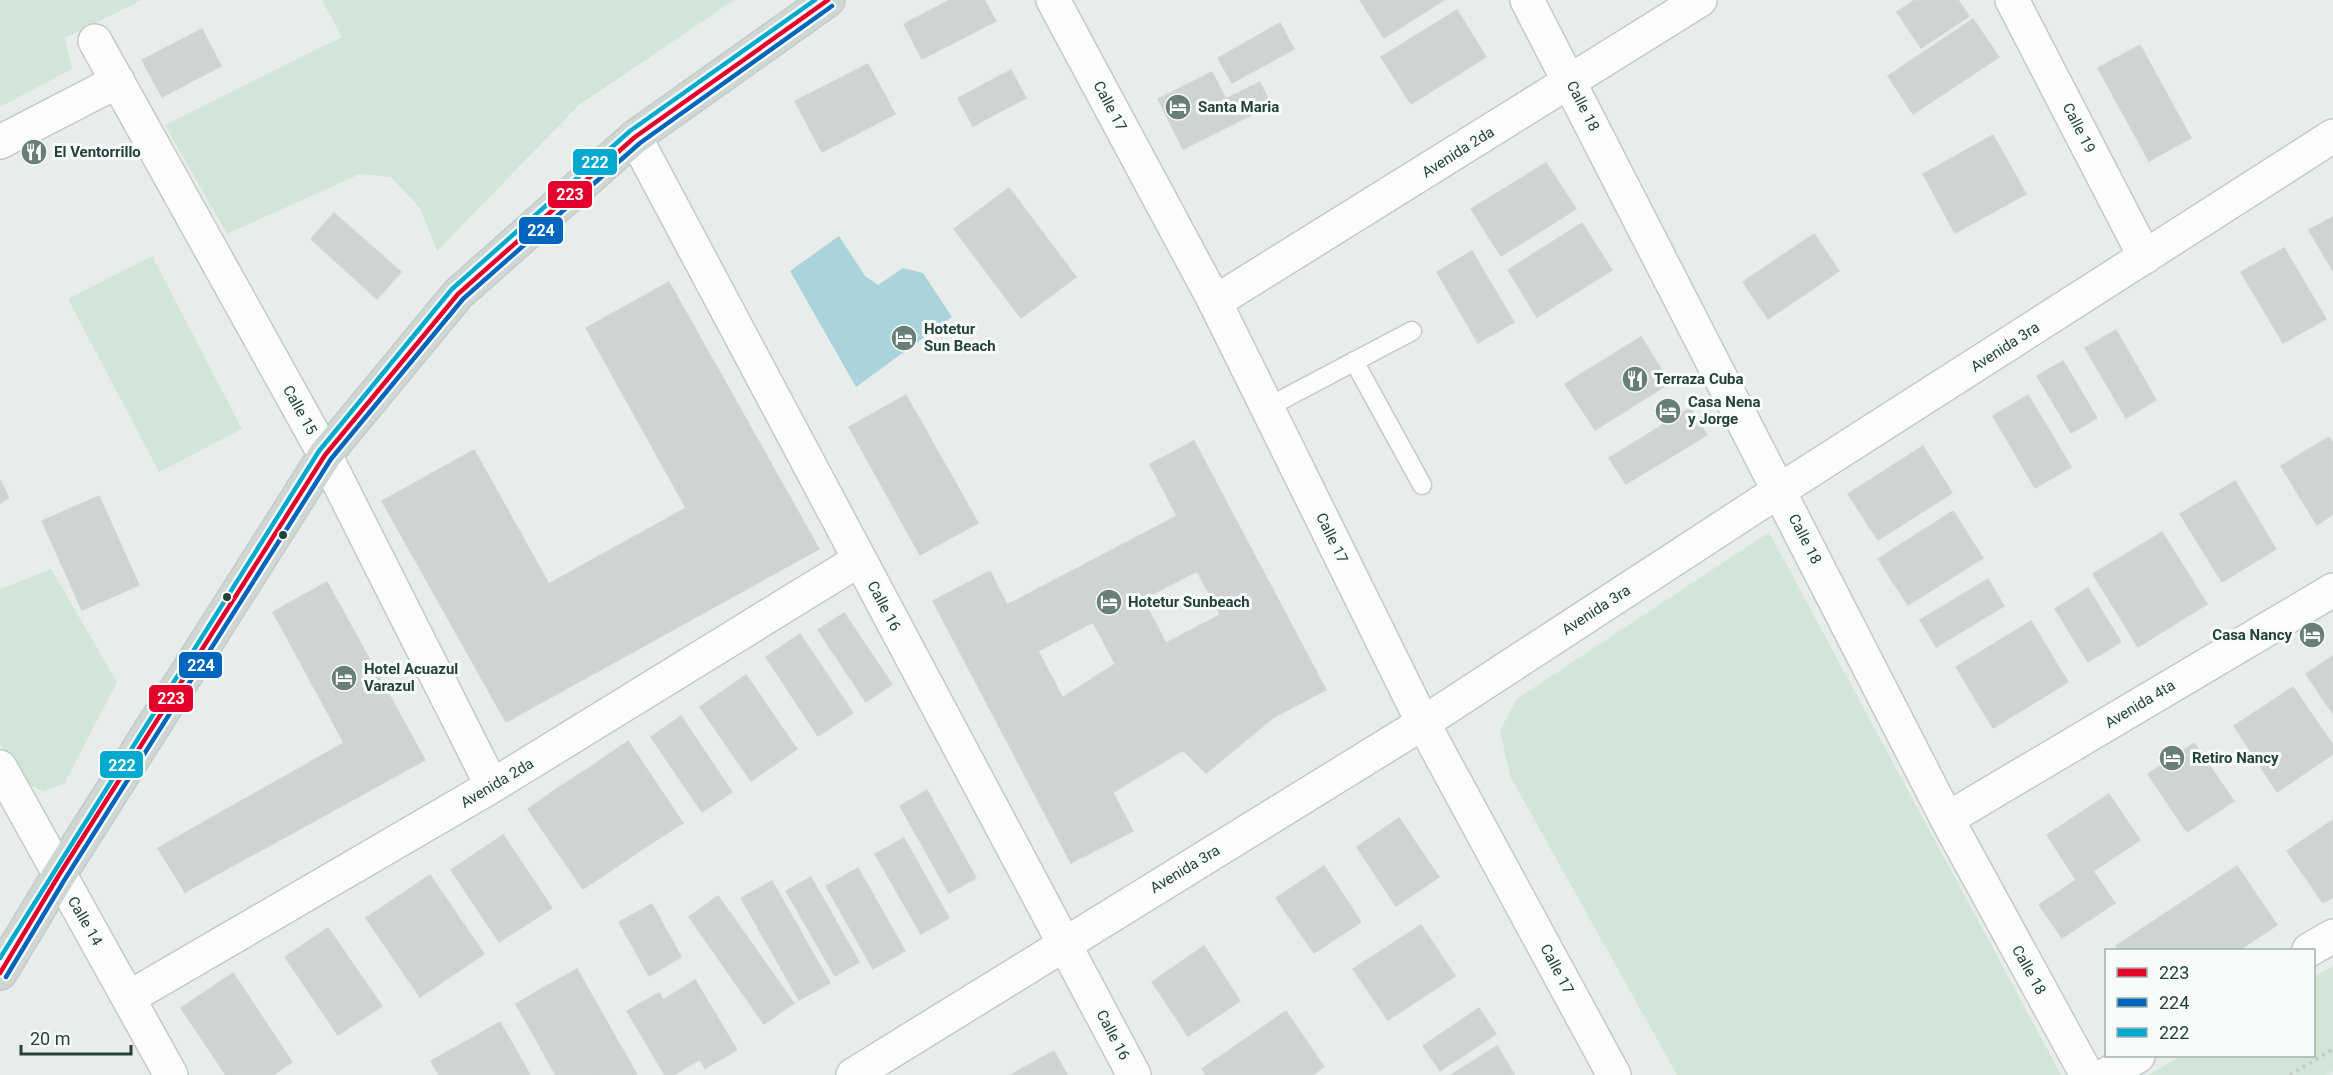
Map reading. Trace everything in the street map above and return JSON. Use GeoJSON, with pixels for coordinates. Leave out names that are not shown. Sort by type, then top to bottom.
{"type":"FeatureCollection","features":[{"type":"Feature","properties":{"kind":"main road"},"geometry":{"type":"LineString","coordinates":[[0,973],[59,875],[325,455],[458,294],[635,137],[828,0]]}},
{"type":"Feature","properties":{"kind":"street","name":"Calle 17"},"geometry":{"type":"LineString","coordinates":[[1053,0],[1215,302],[1424,723],[1614,1075]]}},
{"type":"Feature","properties":{"kind":"street","name":"Calle 18"},"geometry":{"type":"LineString","coordinates":[[1527,0],[1947,819],[2087,1075]]}},
{"type":"Feature","properties":{"kind":"street","name":"Avenida 2da"},"geometry":{"type":"LineString","coordinates":[[1215,302],[1700,0]]}},
{"type":"Feature","properties":{"kind":"street","name":"Calle 19"},"geometry":{"type":"LineString","coordinates":[[2012,0],[2145,257]]}},
{"type":"Feature","properties":{"kind":"street","name":"Calle 15"},"geometry":{"type":"LineString","coordinates":[[95,41],[325,455],[492,786]]}},
{"type":"Feature","properties":{"kind":"street"},"geometry":{"type":"LineString","coordinates":[[0,142],[118,81]]}},
{"type":"Feature","properties":{"kind":"street","name":"Avenida 3ra"},"geometry":{"type":"LineString","coordinates":[[853,1075],[1424,723],[1780,490],[2333,136]]}},
{"type":"Feature","properties":{"kind":"street","name":"Calle 16"},"geometry":{"type":"LineString","coordinates":[[635,137],[1134,1075]]}},
{"type":"Feature","properties":{"kind":"street","name":"Avenida 2da"},"geometry":{"type":"LineString","coordinates":[[130,997],[492,786],[859,560]]}},
{"type":"Feature","properties":{"kind":"street","name":"Avenida 4ta"},"geometry":{"type":"LineString","coordinates":[[1947,819],[2333,590]]}},
{"type":"Feature","properties":{"kind":"street","name":"Calle 14"},"geometry":{"type":"LineString","coordinates":[[0,766],[59,875],[130,997],[171,1075]]}},
{"type":"Feature","properties":{"kind":"street"},"geometry":{"type":"LineString","coordinates":[[2312,949],[2333,936]]}},
{"type":"Feature","properties":{"kind":"street"},"geometry":{"type":"LineString","coordinates":[[2106,1075],[2136,1057]]}},
{"type":"Feature","properties":{"kind":"lane"},"geometry":{"type":"LineString","coordinates":[[1268,407],[1412,331]]}},
{"type":"Feature","properties":{"kind":"lane"},"geometry":{"type":"LineString","coordinates":[[1354,361],[1422,485]]}},
{"type":"Feature","properties":{"kind":"path"},"geometry":{"type":"LineString","coordinates":[[2290,1075],[2333,1049]]}},
{"type":"Feature","properties":{"kind":"green space"},"geometry":{"type":"Polygon","coordinates":[[[0,0],[142,0],[65,38],[72,69],[0,107],[0,0]]]}},
{"type":"Feature","properties":{"kind":"green space"},"geometry":{"type":"Polygon","coordinates":[[[322,0],[734,0],[579,105],[437,251],[420,208],[391,177],[360,174],[227,234],[165,125],[342,37],[322,0]]]}},
{"type":"Feature","properties":{"kind":"green space"},"geometry":{"type":"Polygon","coordinates":[[[152,256],[242,429],[159,472],[68,299],[152,256]]]}},
{"type":"Feature","properties":{"kind":"green space"},"geometry":{"type":"Polygon","coordinates":[[[1769,532],[2061,1075],[1677,1075],[1510,776],[1500,730],[1517,699],[1769,532]]]}},
{"type":"Feature","properties":{"kind":"green space"},"geometry":{"type":"Polygon","coordinates":[[[51,569],[117,682],[64,784],[43,791],[18,780],[0,743],[0,589],[51,569]]]}},
{"type":"Feature","properties":{"kind":"green space"},"geometry":{"type":"Polygon","coordinates":[[[2333,966],[2333,1071],[2326,1075],[2148,1075],[2179,1057],[2315,1057],[2315,976],[2333,966]]]}},
{"type":"Feature","properties":{"kind":"water"},"geometry":{"type":"Polygon","coordinates":[[[839,236],[865,276],[878,285],[903,268],[923,273],[952,317],[856,387],[790,271],[839,236]]]}},
{"type":"Feature","properties":{"kind":"building"},"geometry":{"type":"Polygon","coordinates":[[[950,0],[984,0],[996,21],[922,59],[904,24],[950,0]]]}},
{"type":"Feature","properties":{"kind":"building"},"geometry":{"type":"Polygon","coordinates":[[[1360,0],[1444,0],[1384,38],[1360,0]]]}},
{"type":"Feature","properties":{"kind":"building"},"geometry":{"type":"Polygon","coordinates":[[[1915,0],[1958,0],[1969,16],[1921,48],[1897,12],[1915,0]]]}},
{"type":"Feature","properties":{"kind":"building"},"geometry":{"type":"Polygon","coordinates":[[[1457,10],[1486,57],[1411,104],[1381,57],[1457,10]]]}},
{"type":"Feature","properties":{"kind":"building"},"geometry":{"type":"Polygon","coordinates":[[[1973,19],[1999,57],[1913,114],[1888,76],[1973,19]]]}},
{"type":"Feature","properties":{"kind":"building"},"geometry":{"type":"Polygon","coordinates":[[[1280,23],[1294,49],[1232,83],[1218,58],[1280,23]]]}},
{"type":"Feature","properties":{"kind":"building"},"geometry":{"type":"Polygon","coordinates":[[[202,29],[221,66],[162,97],[142,60],[202,29]]]}},
{"type":"Feature","properties":{"kind":"building"},"geometry":{"type":"Polygon","coordinates":[[[2140,45],[2191,138],[2149,161],[2098,68],[2140,45]]]}},
{"type":"Feature","properties":{"kind":"building"},"geometry":{"type":"Polygon","coordinates":[[[868,64],[895,114],[822,152],[795,101],[868,64]]]}},
{"type":"Feature","properties":{"kind":"building"},"geometry":{"type":"Polygon","coordinates":[[[1011,70],[1026,98],[973,126],[958,98],[1011,70]]]}},
{"type":"Feature","properties":{"kind":"building"},"geometry":{"type":"Polygon","coordinates":[[[1212,72],[1226,99],[1260,82],[1271,105],[1183,149],[1158,99],[1212,72]]]}},
{"type":"Feature","properties":{"kind":"building"},"geometry":{"type":"Polygon","coordinates":[[[1993,135],[2026,194],[1955,233],[1923,174],[1993,135]]]}},
{"type":"Feature","properties":{"kind":"building"},"geometry":{"type":"Polygon","coordinates":[[[1546,163],[1576,209],[1501,256],[1471,209],[1546,163]]]}},
{"type":"Feature","properties":{"kind":"building"},"geometry":{"type":"Polygon","coordinates":[[[1009,188],[1076,277],[1021,318],[954,229],[1009,188]]]}},
{"type":"Feature","properties":{"kind":"building"},"geometry":{"type":"Polygon","coordinates":[[[334,213],[401,272],[377,299],[311,239],[334,213]]]}},
{"type":"Feature","properties":{"kind":"building"},"geometry":{"type":"Polygon","coordinates":[[[2333,217],[2333,271],[2309,230],[2333,217]]]}},
{"type":"Feature","properties":{"kind":"building"},"geometry":{"type":"Polygon","coordinates":[[[1582,223],[1612,270],[1537,317],[1508,270],[1582,223]]]}},
{"type":"Feature","properties":{"kind":"building"},"geometry":{"type":"Polygon","coordinates":[[[1814,234],[1839,271],[1768,319],[1743,282],[1814,234]]]}},
{"type":"Feature","properties":{"kind":"building"},"geometry":{"type":"Polygon","coordinates":[[[2284,248],[2326,319],[2283,343],[2241,272],[2284,248]]]}},
{"type":"Feature","properties":{"kind":"building"},"geometry":{"type":"Polygon","coordinates":[[[1472,251],[1514,322],[1478,343],[1437,272],[1472,251]]]}},
{"type":"Feature","properties":{"kind":"building"},"geometry":{"type":"Polygon","coordinates":[[[669,282],[819,549],[506,722],[382,501],[474,450],[549,584],[686,508],[586,328],[669,282]]]}},
{"type":"Feature","properties":{"kind":"building"},"geometry":{"type":"Polygon","coordinates":[[[2116,330],[2156,400],[2126,418],[2085,348],[2116,330]]]}},
{"type":"Feature","properties":{"kind":"building"},"geometry":{"type":"Polygon","coordinates":[[[1641,337],[1670,383],[1595,430],[1565,384],[1641,337]]]}},
{"type":"Feature","properties":{"kind":"building"},"geometry":{"type":"Polygon","coordinates":[[[2063,361],[2097,418],[2071,433],[2037,376],[2063,361]]]}},
{"type":"Feature","properties":{"kind":"building"},"geometry":{"type":"Polygon","coordinates":[[[906,395],[978,523],[920,555],[849,427],[906,395]]]}},
{"type":"Feature","properties":{"kind":"building"},"geometry":{"type":"Polygon","coordinates":[[[2028,395],[2071,467],[2035,488],[1993,416],[2028,395]]]}},
{"type":"Feature","properties":{"kind":"building"},"geometry":{"type":"Polygon","coordinates":[[[1690,408],[1707,435],[1626,484],[1609,458],[1690,408]]]}},
{"type":"Feature","properties":{"kind":"building"},"geometry":{"type":"Polygon","coordinates":[[[2329,437],[2333,444],[2333,514],[2317,525],[2281,466],[2329,437]]]}},
{"type":"Feature","properties":{"kind":"building"},"geometry":{"type":"Polygon","coordinates":[[[1194,441],[1326,690],[1274,717],[1197,571],[1143,599],[1180,670],[1132,696],[1093,622],[1038,651],[1133,831],[1071,863],[933,601],[990,571],[1007,605],[1177,516],[1150,464],[1194,441]]]}},
{"type":"Feature","properties":{"kind":"building"},"geometry":{"type":"Polygon","coordinates":[[[1923,446],[1952,493],[1878,540],[1848,494],[1923,446]]]}},
{"type":"Feature","properties":{"kind":"building"},"geometry":{"type":"Polygon","coordinates":[[[0,480],[9,498],[0,503],[0,480]]]}},
{"type":"Feature","properties":{"kind":"building"},"geometry":{"type":"Polygon","coordinates":[[[2235,481],[2276,549],[2222,582],[2180,514],[2235,481]]]}},
{"type":"Feature","properties":{"kind":"building"},"geometry":{"type":"Polygon","coordinates":[[[99,496],[139,585],[82,610],[42,521],[99,496]]]}},
{"type":"Feature","properties":{"kind":"building"},"geometry":{"type":"Polygon","coordinates":[[[1953,511],[1983,558],[1908,605],[1878,559],[1953,511]]]}},
{"type":"Feature","properties":{"kind":"building"},"geometry":{"type":"Polygon","coordinates":[[[2162,532],[2207,604],[2138,647],[2093,574],[2162,532]]]}},
{"type":"Feature","properties":{"kind":"building"},"geometry":{"type":"Polygon","coordinates":[[[1988,579],[2004,606],[1936,647],[1920,620],[1988,579]]]}},
{"type":"Feature","properties":{"kind":"building","name":"Hotel Acuazul Varazul"},"geometry":{"type":"Polygon","coordinates":[[[327,582],[425,760],[185,892],[158,848],[344,743],[273,612],[327,582]]]}},
{"type":"Feature","properties":{"kind":"building"},"geometry":{"type":"Polygon","coordinates":[[[2088,588],[2121,642],[2088,662],[2055,609],[2088,588]]]}},
{"type":"Feature","properties":{"kind":"building"},"geometry":{"type":"Polygon","coordinates":[[[844,613],[892,684],[866,702],[818,630],[844,613]]]}},
{"type":"Feature","properties":{"kind":"building"},"geometry":{"type":"Polygon","coordinates":[[[1220,615],[1274,717],[1206,773],[1183,750],[1112,793],[1062,698],[1115,664],[1132,696],[1180,670],[1166,643],[1220,615]]]}},
{"type":"Feature","properties":{"kind":"building"},"geometry":{"type":"Polygon","coordinates":[[[2031,621],[2068,682],[1993,728],[1956,667],[2031,621]]]}},
{"type":"Feature","properties":{"kind":"building"},"geometry":{"type":"Polygon","coordinates":[[[800,634],[853,713],[818,736],[766,657],[800,634]]]}},
{"type":"Feature","properties":{"kind":"building"},"geometry":{"type":"Polygon","coordinates":[[[2333,656],[2333,714],[2306,674],[2333,656]]]}},
{"type":"Feature","properties":{"kind":"building"},"geometry":{"type":"Polygon","coordinates":[[[746,675],[797,749],[751,781],[700,707],[746,675]]]}},
{"type":"Feature","properties":{"kind":"building"},"geometry":{"type":"Polygon","coordinates":[[[2293,687],[2333,745],[2333,754],[2277,792],[2234,726],[2293,687]]]}},
{"type":"Feature","properties":{"kind":"building"},"geometry":{"type":"Polygon","coordinates":[[[681,716],[732,792],[702,812],[651,737],[681,716]]]}},
{"type":"Feature","properties":{"kind":"building"},"geometry":{"type":"Polygon","coordinates":[[[628,741],[683,823],[647,846],[592,766],[628,741]]]}},
{"type":"Feature","properties":{"kind":"building"},"geometry":{"type":"Polygon","coordinates":[[[2194,743],[2234,801],[2187,832],[2148,774],[2194,743]]]}},
{"type":"Feature","properties":{"kind":"building"},"geometry":{"type":"Polygon","coordinates":[[[592,766],[647,846],[610,871],[555,790],[592,766]]]}},
{"type":"Feature","properties":{"kind":"building"},"geometry":{"type":"Polygon","coordinates":[[[555,790],[610,871],[583,889],[528,809],[555,790]]]}},
{"type":"Feature","properties":{"kind":"building"},"geometry":{"type":"Polygon","coordinates":[[[927,790],[976,878],[949,893],[900,806],[927,790]]]}},
{"type":"Feature","properties":{"kind":"building"},"geometry":{"type":"Polygon","coordinates":[[[2109,794],[2140,840],[2093,871],[2115,903],[2062,938],[2039,905],[2076,880],[2047,835],[2109,794]]]}},
{"type":"Feature","properties":{"kind":"building"},"geometry":{"type":"Polygon","coordinates":[[[1399,818],[1439,877],[1396,906],[1357,847],[1399,818]]]}},
{"type":"Feature","properties":{"kind":"building"},"geometry":{"type":"Polygon","coordinates":[[[2333,820],[2333,897],[2323,903],[2287,851],[2333,820]]]}},
{"type":"Feature","properties":{"kind":"building"},"geometry":{"type":"Polygon","coordinates":[[[503,835],[552,908],[499,942],[451,870],[503,835]]]}},
{"type":"Feature","properties":{"kind":"building"},"geometry":{"type":"Polygon","coordinates":[[[904,838],[949,918],[921,934],[875,854],[904,838]]]}},
{"type":"Feature","properties":{"kind":"building"},"geometry":{"type":"Polygon","coordinates":[[[1324,866],[1361,922],[1314,953],[1276,898],[1324,866]]]}},
{"type":"Feature","properties":{"kind":"building"},"geometry":{"type":"Polygon","coordinates":[[[2237,866],[2277,925],[2241,949],[2118,949],[2116,946],[2237,866]]]}},
{"type":"Feature","properties":{"kind":"building"},"geometry":{"type":"Polygon","coordinates":[[[858,868],[905,951],[873,969],[826,886],[858,868]]]}},
{"type":"Feature","properties":{"kind":"building"},"geometry":{"type":"Polygon","coordinates":[[[430,875],[484,954],[420,997],[366,918],[430,875]]]}},
{"type":"Feature","properties":{"kind":"building"},"geometry":{"type":"Polygon","coordinates":[[[811,877],[859,962],[835,976],[786,891],[811,877]]]}},
{"type":"Feature","properties":{"kind":"building"},"geometry":{"type":"Polygon","coordinates":[[[772,881],[830,983],[799,1000],[741,898],[772,881]]]}},
{"type":"Feature","properties":{"kind":"building"},"geometry":{"type":"Polygon","coordinates":[[[718,896],[794,1003],[764,1024],[689,917],[718,896]]]}},
{"type":"Feature","properties":{"kind":"building"},"geometry":{"type":"Polygon","coordinates":[[[652,904],[681,957],[649,976],[619,922],[652,904]]]}},
{"type":"Feature","properties":{"kind":"building"},"geometry":{"type":"Polygon","coordinates":[[[1421,925],[1455,976],[1388,1020],[1353,969],[1421,925]]]}},
{"type":"Feature","properties":{"kind":"building"},"geometry":{"type":"Polygon","coordinates":[[[328,928],[382,1006],[338,1035],[285,957],[328,928]]]}},
{"type":"Feature","properties":{"kind":"building"},"geometry":{"type":"Polygon","coordinates":[[[1204,946],[1240,1001],[1188,1036],[1152,982],[1204,946]]]}},
{"type":"Feature","properties":{"kind":"building"},"geometry":{"type":"Polygon","coordinates":[[[577,969],[637,1075],[592,1075],[543,988],[577,969]]]}},
{"type":"Feature","properties":{"kind":"building"},"geometry":{"type":"Polygon","coordinates":[[[233,973],[292,1062],[273,1075],[226,1075],[181,1008],[233,973]]]}},
{"type":"Feature","properties":{"kind":"building"},"geometry":{"type":"Polygon","coordinates":[[[695,980],[737,1050],[705,1068],[663,1000],[695,980]]]}},
{"type":"Feature","properties":{"kind":"building"},"geometry":{"type":"Polygon","coordinates":[[[543,988],[592,1075],[556,1075],[516,1004],[543,988]]]}},
{"type":"Feature","properties":{"kind":"building"},"geometry":{"type":"Polygon","coordinates":[[[659,993],[699,1060],[673,1075],[665,1075],[627,1011],[659,993]]]}},
{"type":"Feature","properties":{"kind":"building"},"geometry":{"type":"Polygon","coordinates":[[[1479,1008],[1496,1034],[1440,1071],[1423,1046],[1479,1008]]]}},
{"type":"Feature","properties":{"kind":"building"},"geometry":{"type":"Polygon","coordinates":[[[1286,1011],[1324,1067],[1312,1075],[1206,1075],[1202,1069],[1286,1011]]]}},
{"type":"Feature","properties":{"kind":"building"},"geometry":{"type":"Polygon","coordinates":[[[500,1022],[530,1075],[481,1075],[463,1043],[500,1022]]]}},
{"type":"Feature","properties":{"kind":"building"},"geometry":{"type":"Polygon","coordinates":[[[463,1043],[481,1075],[439,1075],[431,1061],[463,1043]]]}},
{"type":"Feature","properties":{"kind":"building"},"geometry":{"type":"Polygon","coordinates":[[[1497,1046],[1514,1074],[1451,1075],[1497,1046]]]}},
{"type":"Feature","properties":{"kind":"building"},"geometry":{"type":"Polygon","coordinates":[[[1054,1051],[1067,1075],[1011,1075],[1054,1051]]]}},
{"type":"Feature","properties":{"kind":"transit line","name":"222"},"geometry":{"type":"LineString","coordinates":[[0,958],[319,451],[452,289],[630,131],[815,0]]}},
{"type":"Feature","properties":{"kind":"transit line","name":"223"},"geometry":{"type":"LineString","coordinates":[[0,973],[59,875],[325,455],[458,294],[635,137],[828,0]]}},
{"type":"Feature","properties":{"kind":"transit line","name":"224"},"geometry":{"type":"LineString","coordinates":[[6,977],[65,879],[331,459],[463,299],[640,143],[832,6]]}},
{"type":"Feature","properties":{"kind":"place","name":"Santa Maria"},"geometry":{"type":"Point","coordinates":[1178,107]}},
{"type":"Feature","properties":{"kind":"place","name":"El Ventorrillo"},"geometry":{"type":"Point","coordinates":[34,152]}},
{"type":"Feature","properties":{"kind":"place","name":"Hotetur Sun Beach"},"geometry":{"type":"Point","coordinates":[904,338]}},
{"type":"Feature","properties":{"kind":"place","name":"Terraza Cuba"},"geometry":{"type":"Point","coordinates":[1635,379]}},
{"type":"Feature","properties":{"kind":"place","name":"Casa Nena y Jorge"},"geometry":{"type":"Point","coordinates":[1668,411]}},
{"type":"Feature","properties":{"kind":"place","name":"Hotetur Sunbeach"},"geometry":{"type":"Point","coordinates":[1109,602]}},
{"type":"Feature","properties":{"kind":"place","name":"Casa Nancy"},"geometry":{"type":"Point","coordinates":[2312,635]}},
{"type":"Feature","properties":{"kind":"place","name":"Hotel Acuazul Varazul"},"geometry":{"type":"Point","coordinates":[344,678]}},
{"type":"Feature","properties":{"kind":"place","name":"Retiro Nancy"},"geometry":{"type":"Point","coordinates":[2172,758]}}]}
